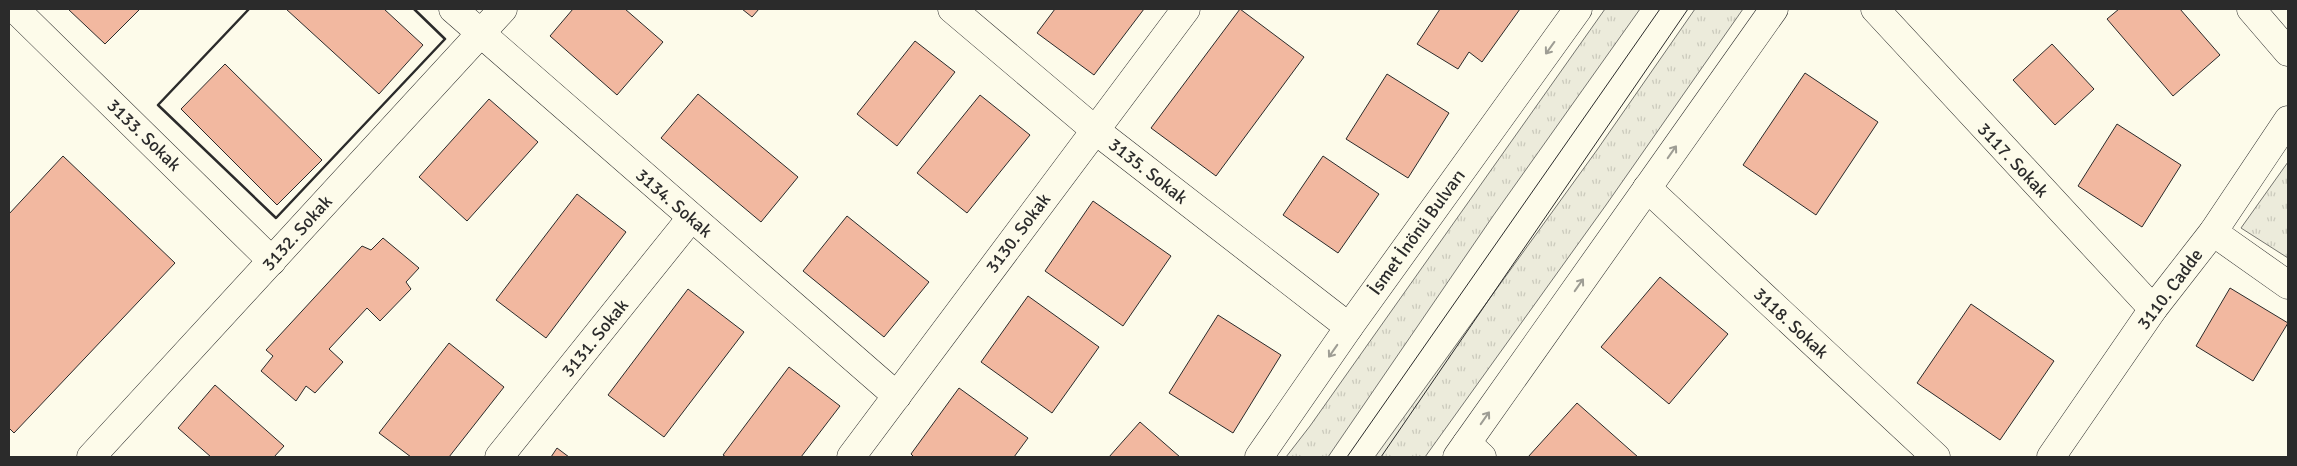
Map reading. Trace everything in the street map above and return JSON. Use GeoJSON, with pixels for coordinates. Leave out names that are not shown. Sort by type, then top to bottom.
{"type":"FeatureCollection","features":[{"type":"Feature","properties":{"kind":"street","name":"3133. Sokak"},"geometry":{"type":"LineString","coordinates":[[15,9],[272,261]]}},
{"type":"Feature","properties":{"kind":"street","name":"3134. Sokak"},"geometry":{"type":"LineString","coordinates":[[453,9],[897,396]]}},
{"type":"Feature","properties":{"kind":"street","name":"3132. Sokak"},"geometry":{"type":"LineString","coordinates":[[91,457],[502,9]]}},
{"type":"Feature","properties":{"kind":"street","name":"3135. Sokak"},"geometry":{"type":"LineString","coordinates":[[952,9],[1095,130],[1349,327]]}},
{"type":"Feature","properties":{"kind":"street","name":"3130. Sokak"},"geometry":{"type":"LineString","coordinates":[[851,457],[1186,9]]}},
{"type":"Feature","properties":{"kind":"street","name":"İsmet İnönü Bulvarı"},"geometry":{"type":"LineString","coordinates":[[1259,457],[1349,327],[1578,9]]}},
{"type":"Feature","properties":{"kind":"street"},"geometry":{"type":"LineString","coordinates":[[1469,453],[1647,188],[1774,9]]}},
{"type":"Feature","properties":{"kind":"street","name":"3117. Sokak"},"geometry":{"type":"LineString","coordinates":[[1875,9],[2153,309]]}},
{"type":"Feature","properties":{"kind":"street"},"geometry":{"type":"LineString","coordinates":[[2250,9],[2288,52]]}},
{"type":"Feature","properties":{"kind":"street","name":"3110. Cadde"},"geometry":{"type":"LineString","coordinates":[[2052,457],[2153,309],[2213,232],[2288,120]]}},
{"type":"Feature","properties":{"kind":"street","name":"3118. Sokak"},"geometry":{"type":"LineString","coordinates":[[1647,188],[1936,457]]}},
{"type":"Feature","properties":{"kind":"street","name":"3131. Sokak"},"geometry":{"type":"LineString","coordinates":[[499,457],[691,218]]}},
{"type":"Feature","properties":{"kind":"street"},"geometry":{"type":"LineString","coordinates":[[2213,232],[2288,285]]}},
{"type":"Feature","properties":{"kind":"green space"},"geometry":{"type":"Polygon","coordinates":[[[1605,9],[1640,9],[1493,216],[1328,457],[1286,457],[1310,426],[1605,9]]]}},
{"type":"Feature","properties":{"kind":"green space"},"geometry":{"type":"Polygon","coordinates":[[[1695,9],[1743,9],[1606,205],[1425,457],[1375,457],[1597,150],[1695,9]]]}},
{"type":"Feature","properties":{"kind":"green space"},"geometry":{"type":"Polygon","coordinates":[[[2288,162],[2288,258],[2241,228],[2288,162]]]}},
{"type":"Feature","properties":{"kind":"building"},"geometry":{"type":"Polygon","coordinates":[[[68,9],[140,9],[105,44],[68,9]]]}},
{"type":"Feature","properties":{"kind":"building"},"geometry":{"type":"Polygon","coordinates":[[[286,9],[384,9],[423,45],[379,94],[286,9]]]}},
{"type":"Feature","properties":{"kind":"building"},"geometry":{"type":"Polygon","coordinates":[[[573,9],[625,9],[663,42],[617,95],[550,36],[573,9]]]}},
{"type":"Feature","properties":{"kind":"building"},"geometry":{"type":"Polygon","coordinates":[[[742,9],[759,9],[752,17],[742,9]]]}},
{"type":"Feature","properties":{"kind":"building"},"geometry":{"type":"Polygon","coordinates":[[[1055,9],[1144,9],[1094,75],[1037,33],[1055,9]]]}},
{"type":"Feature","properties":{"kind":"building"},"geometry":{"type":"Polygon","coordinates":[[[1240,9],[1304,57],[1216,176],[1151,128],[1240,9]]]}},
{"type":"Feature","properties":{"kind":"building"},"geometry":{"type":"Polygon","coordinates":[[[1440,9],[1520,9],[1482,62],[1469,52],[1458,69],[1417,44],[1440,9]]]}},
{"type":"Feature","properties":{"kind":"building"},"geometry":{"type":"Polygon","coordinates":[[[2119,9],[2180,9],[2220,55],[2173,96],[2107,19],[2119,9]]]}},
{"type":"Feature","properties":{"kind":"building"},"geometry":{"type":"Polygon","coordinates":[[[915,41],[955,72],[897,146],[857,114],[915,41]]]}},
{"type":"Feature","properties":{"kind":"building"},"geometry":{"type":"Polygon","coordinates":[[[2052,44],[2094,89],[2055,125],[2013,80],[2052,44]]]}},
{"type":"Feature","properties":{"kind":"building"},"geometry":{"type":"Polygon","coordinates":[[[225,64],[322,160],[277,205],[181,109],[225,64]]]}},
{"type":"Feature","properties":{"kind":"building"},"geometry":{"type":"Polygon","coordinates":[[[1805,73],[1878,122],[1816,215],[1743,165],[1805,73]]]}},
{"type":"Feature","properties":{"kind":"building"},"geometry":{"type":"Polygon","coordinates":[[[1387,74],[1449,113],[1408,178],[1346,139],[1387,74]]]}},
{"type":"Feature","properties":{"kind":"building"},"geometry":{"type":"Polygon","coordinates":[[[698,94],[798,177],[761,222],[661,138],[698,94]]]}},
{"type":"Feature","properties":{"kind":"building"},"geometry":{"type":"Polygon","coordinates":[[[980,95],[1030,135],[967,213],[917,173],[980,95]]]}},
{"type":"Feature","properties":{"kind":"building"},"geometry":{"type":"Polygon","coordinates":[[[489,99],[538,142],[467,221],[419,177],[489,99]]]}},
{"type":"Feature","properties":{"kind":"building"},"geometry":{"type":"Polygon","coordinates":[[[2117,124],[2181,165],[2142,227],[2078,186],[2117,124]]]}},
{"type":"Feature","properties":{"kind":"building"},"geometry":{"type":"Polygon","coordinates":[[[63,156],[175,263],[14,433],[9,428],[9,214],[63,156]]]}},
{"type":"Feature","properties":{"kind":"building"},"geometry":{"type":"Polygon","coordinates":[[[1323,156],[1379,194],[1338,253],[1283,215],[1323,156]]]}},
{"type":"Feature","properties":{"kind":"building"},"geometry":{"type":"Polygon","coordinates":[[[577,194],[626,232],[546,338],[496,300],[577,194]]]}},
{"type":"Feature","properties":{"kind":"building"},"geometry":{"type":"Polygon","coordinates":[[[1093,201],[1171,256],[1123,326],[1045,271],[1093,201]]]}},
{"type":"Feature","properties":{"kind":"building"},"geometry":{"type":"Polygon","coordinates":[[[847,216],[929,282],[884,337],[803,271],[847,216]]]}},
{"type":"Feature","properties":{"kind":"building"},"geometry":{"type":"Polygon","coordinates":[[[383,238],[419,268],[406,282],[411,289],[380,321],[367,308],[329,349],[343,362],[315,393],[306,386],[296,401],[261,371],[273,356],[266,350],[362,246],[371,250],[383,238]]]}},
{"type":"Feature","properties":{"kind":"building"},"geometry":{"type":"Polygon","coordinates":[[[1660,277],[1728,334],[1669,404],[1601,347],[1660,277]]]}},
{"type":"Feature","properties":{"kind":"building"},"geometry":{"type":"Polygon","coordinates":[[[2230,288],[2288,323],[2253,381],[2196,346],[2230,288]]]}},
{"type":"Feature","properties":{"kind":"building"},"geometry":{"type":"Polygon","coordinates":[[[688,289],[744,332],[664,437],[608,395],[688,289]]]}},
{"type":"Feature","properties":{"kind":"building"},"geometry":{"type":"Polygon","coordinates":[[[1028,296],[1099,347],[1052,413],[981,362],[1028,296]]]}},
{"type":"Feature","properties":{"kind":"building"},"geometry":{"type":"Polygon","coordinates":[[[1971,304],[2054,361],[2000,440],[1917,383],[1971,304]]]}},
{"type":"Feature","properties":{"kind":"building"},"geometry":{"type":"Polygon","coordinates":[[[1218,315],[1281,355],[1233,433],[1169,393],[1218,315]]]}},
{"type":"Feature","properties":{"kind":"building"},"geometry":{"type":"Polygon","coordinates":[[[449,343],[504,387],[449,457],[411,457],[379,433],[449,343]]]}},
{"type":"Feature","properties":{"kind":"building"},"geometry":{"type":"Polygon","coordinates":[[[789,367],[840,406],[801,457],[726,457],[723,455],[789,367]]]}},
{"type":"Feature","properties":{"kind":"building"},"geometry":{"type":"Polygon","coordinates":[[[215,385],[284,446],[274,457],[211,457],[178,428],[215,385]]]}},
{"type":"Feature","properties":{"kind":"building"},"geometry":{"type":"Polygon","coordinates":[[[959,388],[1028,438],[1014,457],[914,457],[911,454],[959,388]]]}},
{"type":"Feature","properties":{"kind":"building"},"geometry":{"type":"Polygon","coordinates":[[[1577,403],[1638,457],[1528,457],[1577,403]]]}},
{"type":"Feature","properties":{"kind":"building"},"geometry":{"type":"Polygon","coordinates":[[[1140,422],[1180,457],[1109,457],[1140,422]]]}},
{"type":"Feature","properties":{"kind":"building"},"geometry":{"type":"Polygon","coordinates":[[[557,448],[569,457],[551,457],[557,448]]]}},
{"type":"Feature","properties":{"kind":"tram line"},"geometry":{"type":"LineString","coordinates":[[1347,457],[1660,9]]}},
{"type":"Feature","properties":{"kind":"tram line"},"geometry":{"type":"LineString","coordinates":[[1381,457],[1688,9]]}},
{"type":"Feature","properties":{"kind":"wall"},"geometry":{"type":"LineString","coordinates":[[249,9],[158,105],[276,218],[445,39],[414,9]]}}]}
